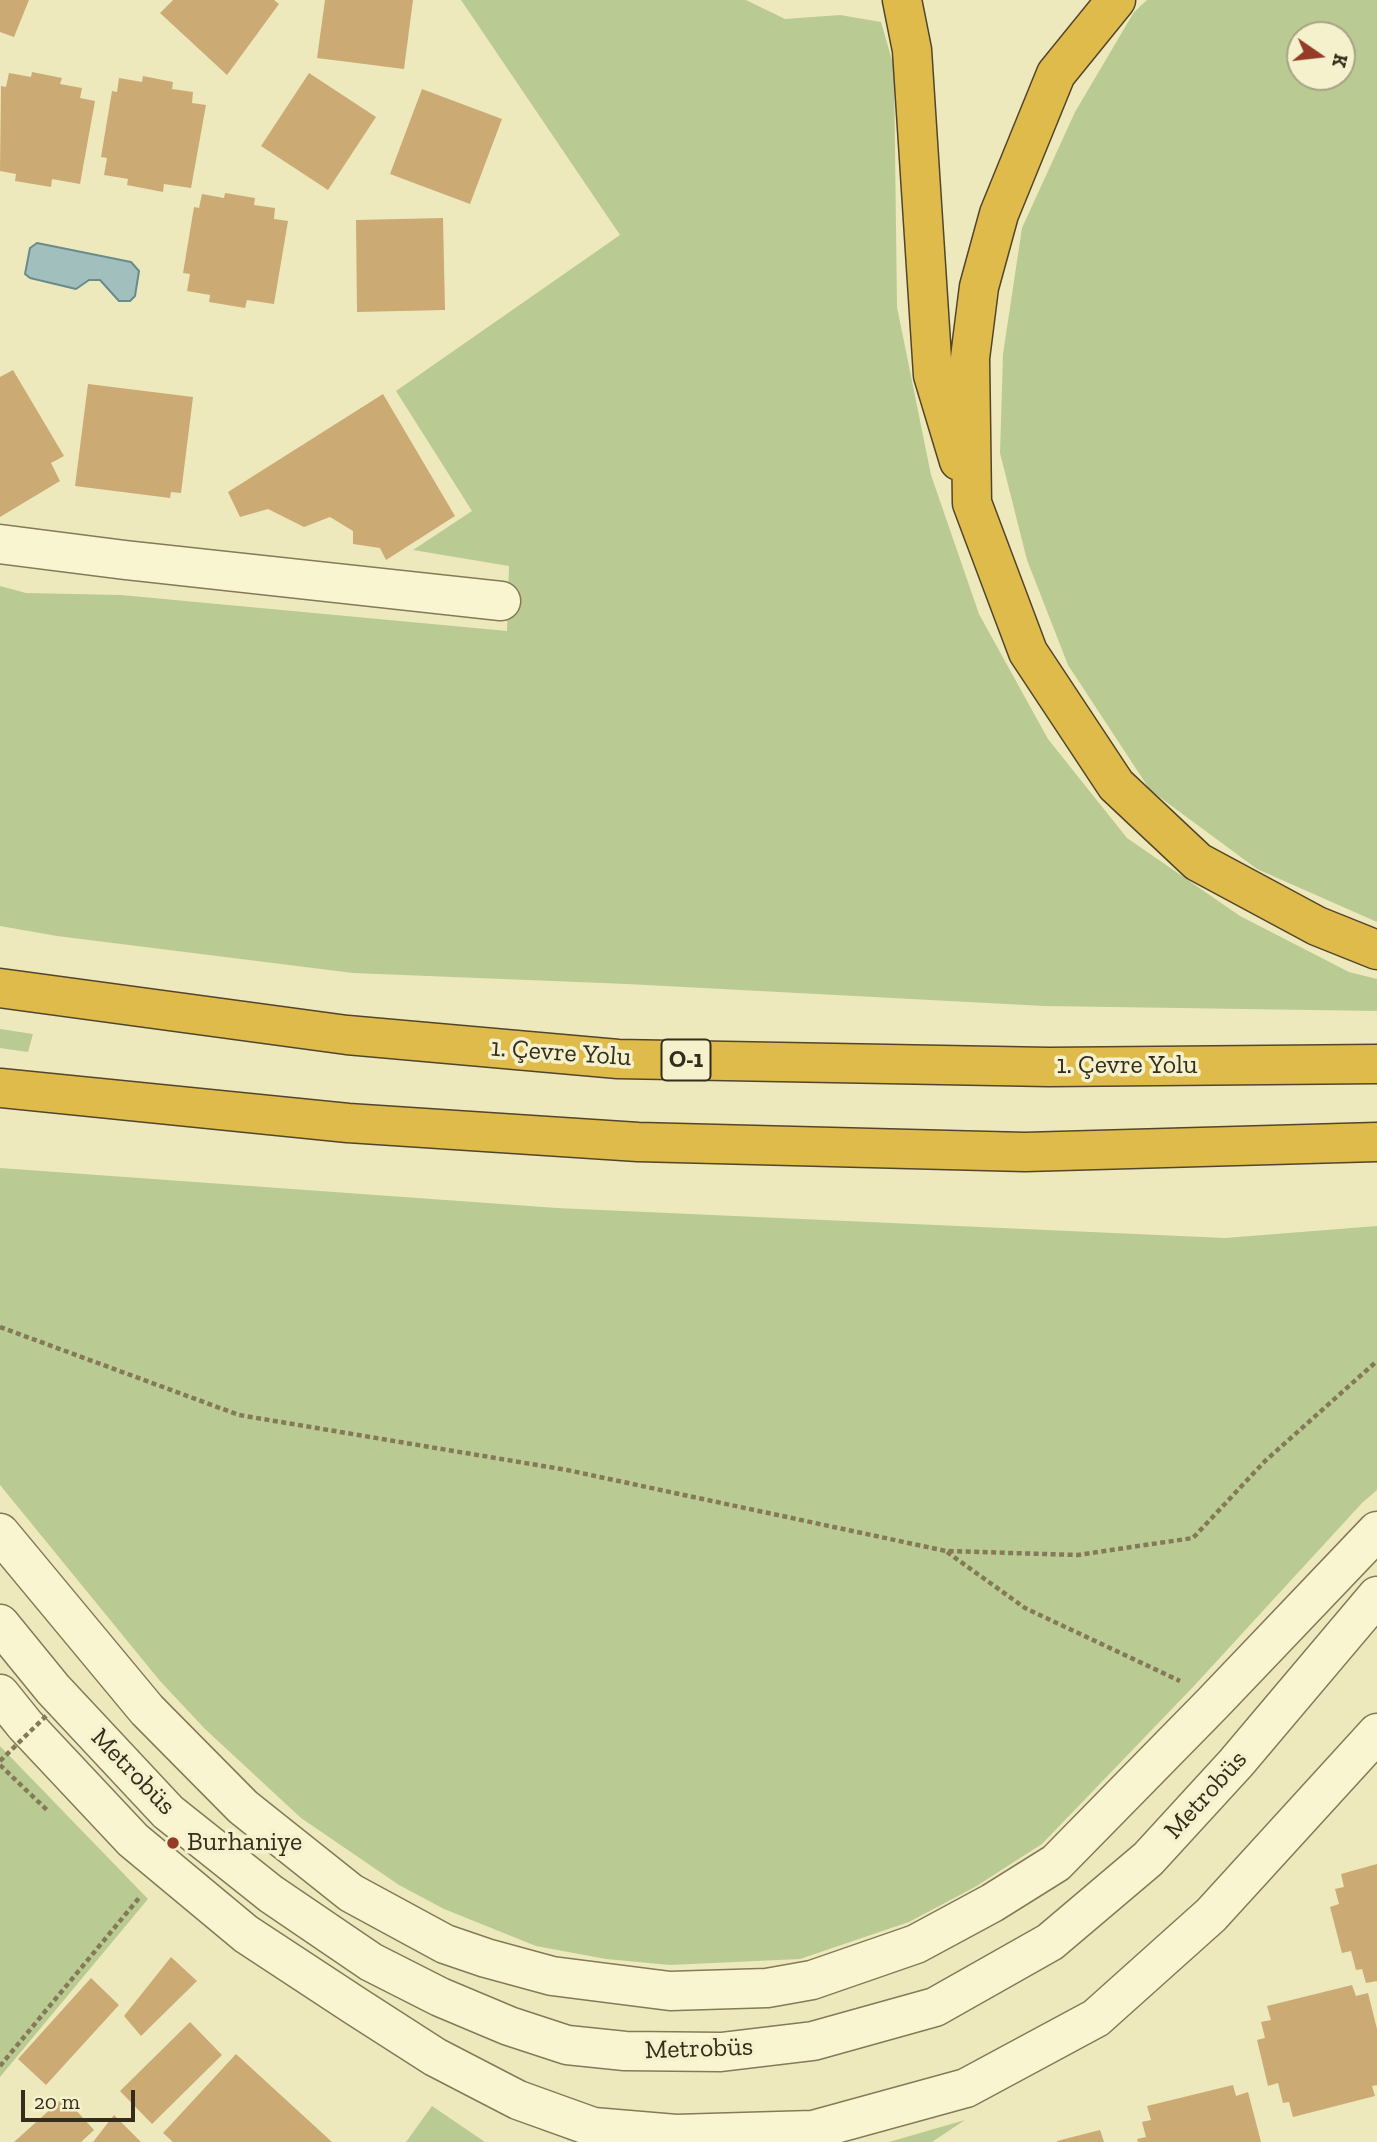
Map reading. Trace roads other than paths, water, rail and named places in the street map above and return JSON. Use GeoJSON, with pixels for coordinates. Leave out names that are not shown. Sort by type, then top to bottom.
{"type":"FeatureCollection","features":[{"type":"Feature","properties":{"kind":"highway"},"geometry":{"type":"LineString","coordinates":[[902,0],[912,50],[933,374],[972,503],[1028,652],[1116,785],[1199,862],[1317,926],[1377,950]]}},
{"type":"Feature","properties":{"kind":"highway"},"geometry":{"type":"LineString","coordinates":[[972,503],[970,358],[979,287],[999,214],[1056,74],[1116,0]]}},
{"type":"Feature","properties":{"kind":"highway","name":"1. Çevre Yolu"},"geometry":{"type":"LineString","coordinates":[[0,988],[347,1035],[618,1059],[1049,1067],[1377,1064]]}},
{"type":"Feature","properties":{"kind":"highway"},"geometry":{"type":"LineString","coordinates":[[0,1088],[348,1124],[638,1142],[1025,1152],[1377,1142]]}},
{"type":"Feature","properties":{"kind":"street"},"geometry":{"type":"LineString","coordinates":[[0,544],[138,562],[501,601]]}},
{"type":"Feature","properties":{"kind":"street"},"geometry":{"type":"LineString","coordinates":[[0,1533],[147,1710],[243,1807],[351,1893],[445,1944],[486,1958],[552,1976],[670,1991],[767,1988],[812,1980],[916,1944],[992,1903],[1056,1863],[1377,1531]]}},
{"type":"Feature","properties":{"kind":"street","name":"Metrobüs"},"geometry":{"type":"LineString","coordinates":[[0,1624],[53,1689],[168,1812],[271,1894],[371,1962],[440,1997],[509,2026],[567,2045],[625,2051],[720,2052],[813,2041],[935,2007],[1050,1942],[1148,1859],[1236,1763],[1377,1596]]}},
{"type":"Feature","properties":{"kind":"street","name":"Metrobüs"},"geometry":{"type":"LineString","coordinates":[[0,1694],[25,1725],[133,1840],[246,1934],[354,2005],[435,2057],[518,2100],[593,2127],[676,2134],[813,2130],[966,2088],[1096,2018],[1211,1915],[1377,1733]]}},
{"type":"Feature","properties":{"kind":"water"},"geometry":{"type":"Polygon","coordinates":[[[37,243],[131,262],[139,271],[135,296],[130,301],[119,301],[100,280],[89,280],[76,289],[30,278],[25,274],[30,248],[37,243]]]}},
{"type":"Feature","properties":{"kind":"place","name":"Burhaniye"},"geometry":{"type":"Point","coordinates":[173,1843]}}]}
